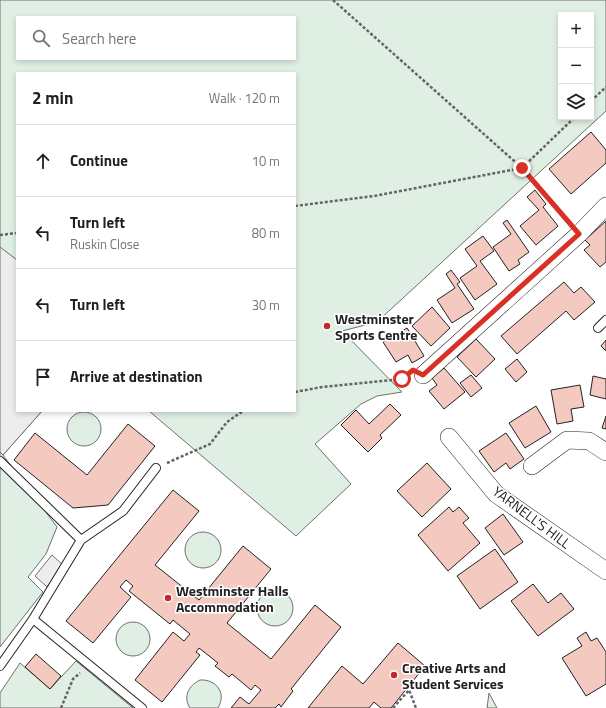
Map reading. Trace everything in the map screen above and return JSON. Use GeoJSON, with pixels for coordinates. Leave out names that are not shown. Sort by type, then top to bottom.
{"type":"FeatureCollection","features":[{"type":"Feature","properties":{"kind":"street"},"geometry":{"type":"LineString","coordinates":[[423,375],[579,234],[606,206]]}},
{"type":"Feature","properties":{"kind":"street","name":"YARNELL'S HILL"},"geometry":{"type":"LineString","coordinates":[[449,437],[496,494],[606,571]]}},
{"type":"Feature","properties":{"kind":"street"},"geometry":{"type":"LineString","coordinates":[[532,466],[567,440],[589,441],[606,452]]}},
{"type":"Feature","properties":{"kind":"lane"},"geometry":{"type":"LineString","coordinates":[[598,328],[606,320]]}},
{"type":"Feature","properties":{"kind":"lane"},"geometry":{"type":"LineString","coordinates":[[0,461],[81,540]]}},
{"type":"Feature","properties":{"kind":"lane"},"geometry":{"type":"LineString","coordinates":[[0,666],[33,619],[81,540],[123,510],[156,468]]}},
{"type":"Feature","properties":{"kind":"lane"},"geometry":{"type":"LineString","coordinates":[[33,619],[142,708]]}},
{"type":"Feature","properties":{"kind":"path"},"geometry":{"type":"LineString","coordinates":[[333,0],[522,168],[579,234]]}},
{"type":"Feature","properties":{"kind":"path"},"geometry":{"type":"LineString","coordinates":[[594,98],[606,87]]}},
{"type":"Feature","properties":{"kind":"path"},"geometry":{"type":"LineString","coordinates":[[296,206],[374,196],[522,168],[572,120]]}},
{"type":"Feature","properties":{"kind":"path"},"geometry":{"type":"LineString","coordinates":[[0,235],[16,233]]}},
{"type":"Feature","properties":{"kind":"path"},"geometry":{"type":"LineString","coordinates":[[296,392],[322,387],[402,379],[413,370],[423,375]]}},
{"type":"Feature","properties":{"kind":"path"},"geometry":{"type":"LineString","coordinates":[[156,468],[210,444],[227,422],[242,412]]}},
{"type":"Feature","properties":{"kind":"path"},"geometry":{"type":"LineString","coordinates":[[61,708],[73,679],[89,664]]}},
{"type":"Feature","properties":{"kind":"path"},"geometry":{"type":"LineString","coordinates":[[393,708],[409,690],[416,708]]}},
{"type":"Feature","properties":{"kind":"green space","name":"Westminster Sports Centre"},"geometry":{"type":"Polygon","coordinates":[[[0,0],[606,0],[606,111],[377,322],[342,331],[402,392],[377,396],[361,404],[315,444],[351,484],[296,536],[150,412],[296,412],[296,72],[16,72],[16,412],[41,412],[3,455],[57,527],[46,554],[28,577],[43,592],[0,647],[0,0]]]}},
{"type":"Feature","properties":{"kind":"green space"},"geometry":{"type":"Polygon","coordinates":[[[87,412],[94,414],[99,419],[101,429],[99,439],[94,444],[81,446],[74,444],[69,439],[67,426],[69,419],[74,414],[87,412]]]}},
{"type":"Feature","properties":{"kind":"green space"},"geometry":{"type":"Polygon","coordinates":[[[203,532],[213,535],[218,540],[221,550],[218,560],[213,565],[203,568],[193,565],[188,560],[185,550],[188,540],[193,535],[203,532]]]}},
{"type":"Feature","properties":{"kind":"green space"},"geometry":{"type":"Polygon","coordinates":[[[275,590],[285,593],[290,598],[293,608],[290,618],[285,623],[275,626],[265,623],[260,618],[257,608],[260,598],[265,593],[275,590]]]}},
{"type":"Feature","properties":{"kind":"green space"},"geometry":{"type":"Polygon","coordinates":[[[136,622],[143,624],[148,629],[150,639],[148,649],[143,654],[130,656],[123,654],[118,649],[116,636],[118,629],[123,624],[136,622]]]}},
{"type":"Feature","properties":{"kind":"green space"},"geometry":{"type":"Polygon","coordinates":[[[76,661],[133,708],[0,708],[0,693],[20,663],[50,689],[76,661]]]}},
{"type":"Feature","properties":{"kind":"green space"},"geometry":{"type":"Polygon","coordinates":[[[200,680],[211,682],[218,688],[221,697],[218,708],[190,708],[187,700],[188,692],[192,685],[200,680]]]}},
{"type":"Feature","properties":{"kind":"green space"},"geometry":{"type":"Polygon","coordinates":[[[489,693],[497,708],[487,708],[489,693]]]}},
{"type":"Feature","properties":{"kind":"shaded area"},"geometry":{"type":"Polygon","coordinates":[[[0,247],[16,259],[16,412],[41,412],[3,455],[0,452],[0,247]]]}},
{"type":"Feature","properties":{"kind":"shaded area"},"geometry":{"type":"Polygon","coordinates":[[[52,555],[64,566],[47,587],[35,576],[52,555]]]}},
{"type":"Feature","properties":{"kind":"building"},"geometry":{"type":"Polygon","coordinates":[[[591,132],[606,150],[606,163],[571,194],[549,169],[591,132]]]}},
{"type":"Feature","properties":{"kind":"building"},"geometry":{"type":"Polygon","coordinates":[[[535,190],[546,204],[543,207],[558,226],[536,245],[520,226],[539,210],[527,197],[535,190]]]}},
{"type":"Feature","properties":{"kind":"building"},"geometry":{"type":"Polygon","coordinates":[[[507,220],[529,252],[518,260],[520,264],[509,271],[493,247],[511,234],[503,223],[507,220]]]}},
{"type":"Feature","properties":{"kind":"building"},"geometry":{"type":"Polygon","coordinates":[[[606,221],[606,262],[600,267],[584,250],[590,245],[585,240],[606,221]]]}},
{"type":"Feature","properties":{"kind":"building"},"geometry":{"type":"Polygon","coordinates":[[[483,236],[494,251],[480,261],[497,284],[475,300],[460,278],[477,266],[465,249],[483,236]]]}},
{"type":"Feature","properties":{"kind":"building"},"geometry":{"type":"Polygon","coordinates":[[[451,270],[460,282],[457,284],[474,309],[452,323],[437,300],[455,288],[446,274],[451,270]]]}},
{"type":"Feature","properties":{"kind":"building"},"geometry":{"type":"Polygon","coordinates":[[[564,282],[574,293],[581,287],[595,302],[574,320],[566,311],[517,354],[501,336],[564,282]]]}},
{"type":"Feature","properties":{"kind":"building"},"geometry":{"type":"Polygon","coordinates":[[[432,307],[450,328],[431,346],[412,326],[432,307]]]}},
{"type":"Feature","properties":{"kind":"building"},"geometry":{"type":"Polygon","coordinates":[[[407,328],[424,356],[412,363],[408,355],[396,362],[383,342],[407,328]]]}},
{"type":"Feature","properties":{"kind":"building"},"geometry":{"type":"Polygon","coordinates":[[[476,339],[495,359],[476,377],[457,357],[476,339]]]}},
{"type":"Feature","properties":{"kind":"building"},"geometry":{"type":"Polygon","coordinates":[[[606,340],[606,351],[601,346],[606,340]]]}},
{"type":"Feature","properties":{"kind":"building"},"geometry":{"type":"Polygon","coordinates":[[[517,359],[527,372],[516,382],[505,369],[517,359]]]}},
{"type":"Feature","properties":{"kind":"building"},"geometry":{"type":"Polygon","coordinates":[[[444,368],[465,392],[444,409],[429,391],[437,385],[432,378],[444,368]]]}},
{"type":"Feature","properties":{"kind":"building"},"geometry":{"type":"Polygon","coordinates":[[[471,375],[482,388],[471,397],[460,383],[471,375]]]}},
{"type":"Feature","properties":{"kind":"building"},"geometry":{"type":"Polygon","coordinates":[[[593,376],[606,379],[606,399],[590,395],[593,376]]]}},
{"type":"Feature","properties":{"kind":"building"},"geometry":{"type":"Polygon","coordinates":[[[580,385],[584,407],[571,409],[573,421],[557,424],[551,390],[580,385]]]}},
{"type":"Feature","properties":{"kind":"building"},"geometry":{"type":"Polygon","coordinates":[[[390,404],[401,415],[380,435],[382,438],[368,452],[341,425],[356,410],[369,424],[390,404]]]}},
{"type":"Feature","properties":{"kind":"building"},"geometry":{"type":"Polygon","coordinates":[[[536,406],[551,432],[525,448],[509,423],[536,406]]]}},
{"type":"Feature","properties":{"kind":"building"},"geometry":{"type":"Polygon","coordinates":[[[606,416],[606,429],[602,428],[606,416]]]}},
{"type":"Feature","properties":{"kind":"building"},"geometry":{"type":"Polygon","coordinates":[[[128,424],[155,446],[108,505],[73,508],[14,460],[35,433],[87,475],[128,424]]]}},
{"type":"Feature","properties":{"kind":"building"},"geometry":{"type":"Polygon","coordinates":[[[506,433],[524,459],[510,469],[506,463],[494,472],[479,451],[506,433]]]}},
{"type":"Feature","properties":{"kind":"building"},"geometry":{"type":"Polygon","coordinates":[[[427,463],[451,489],[422,517],[397,491],[427,463]]]}},
{"type":"Feature","properties":{"kind":"building","name":"Westminster Halls Accommodation"},"geometry":{"type":"Polygon","coordinates":[[[173,490],[199,511],[155,565],[199,600],[243,546],[271,569],[227,623],[271,659],[315,605],[341,627],[291,689],[293,691],[281,707],[279,704],[275,708],[231,708],[240,697],[249,704],[261,690],[255,685],[251,690],[232,674],[229,677],[215,666],[218,663],[199,648],[196,652],[200,655],[162,702],[135,680],[173,632],[184,641],[190,634],[173,620],[170,624],[129,591],[133,586],[126,580],[120,587],[131,597],[93,643],[66,621],[173,490]]]}},
{"type":"Feature","properties":{"kind":"building"},"geometry":{"type":"Polygon","coordinates":[[[449,507],[453,512],[459,507],[469,518],[463,523],[480,543],[448,571],[418,535],[449,507]]]}},
{"type":"Feature","properties":{"kind":"building"},"geometry":{"type":"Polygon","coordinates":[[[503,514],[523,542],[504,555],[485,528],[503,514]]]}},
{"type":"Feature","properties":{"kind":"building"},"geometry":{"type":"Polygon","coordinates":[[[495,549],[518,582],[480,609],[457,576],[495,549]]]}},
{"type":"Feature","properties":{"kind":"building"},"geometry":{"type":"Polygon","coordinates":[[[533,584],[548,603],[561,593],[574,609],[538,636],[511,601],[533,584]]]}},
{"type":"Feature","properties":{"kind":"building"},"geometry":{"type":"Polygon","coordinates":[[[586,632],[591,641],[597,638],[606,652],[606,684],[586,696],[562,658],[582,646],[577,638],[586,632]]]}},
{"type":"Feature","properties":{"kind":"building","name":"Creative Arts and Student Services"},"geometry":{"type":"Polygon","coordinates":[[[398,643],[425,666],[391,708],[381,708],[374,702],[369,708],[308,708],[342,666],[363,684],[398,643]]]}},
{"type":"Feature","properties":{"kind":"building"},"geometry":{"type":"Polygon","coordinates":[[[36,654],[61,676],[50,689],[25,667],[36,654]]]}},
{"type":"Feature","properties":{"kind":"place","name":"Westminster Sports Centre"},"geometry":{"type":"Point","coordinates":[327,326]}},
{"type":"Feature","properties":{"kind":"place","name":"Westminster Halls Accommodation"},"geometry":{"type":"Point","coordinates":[168,598]}},
{"type":"Feature","properties":{"kind":"place","name":"Creative Arts and Student Services"},"geometry":{"type":"Point","coordinates":[394,675]}},
{"type":"Feature","properties":{"kind":"route"},"geometry":{"type":"LineString","coordinates":[[402,379],[413,370],[423,375],[579,234],[522,168]]}}]}
